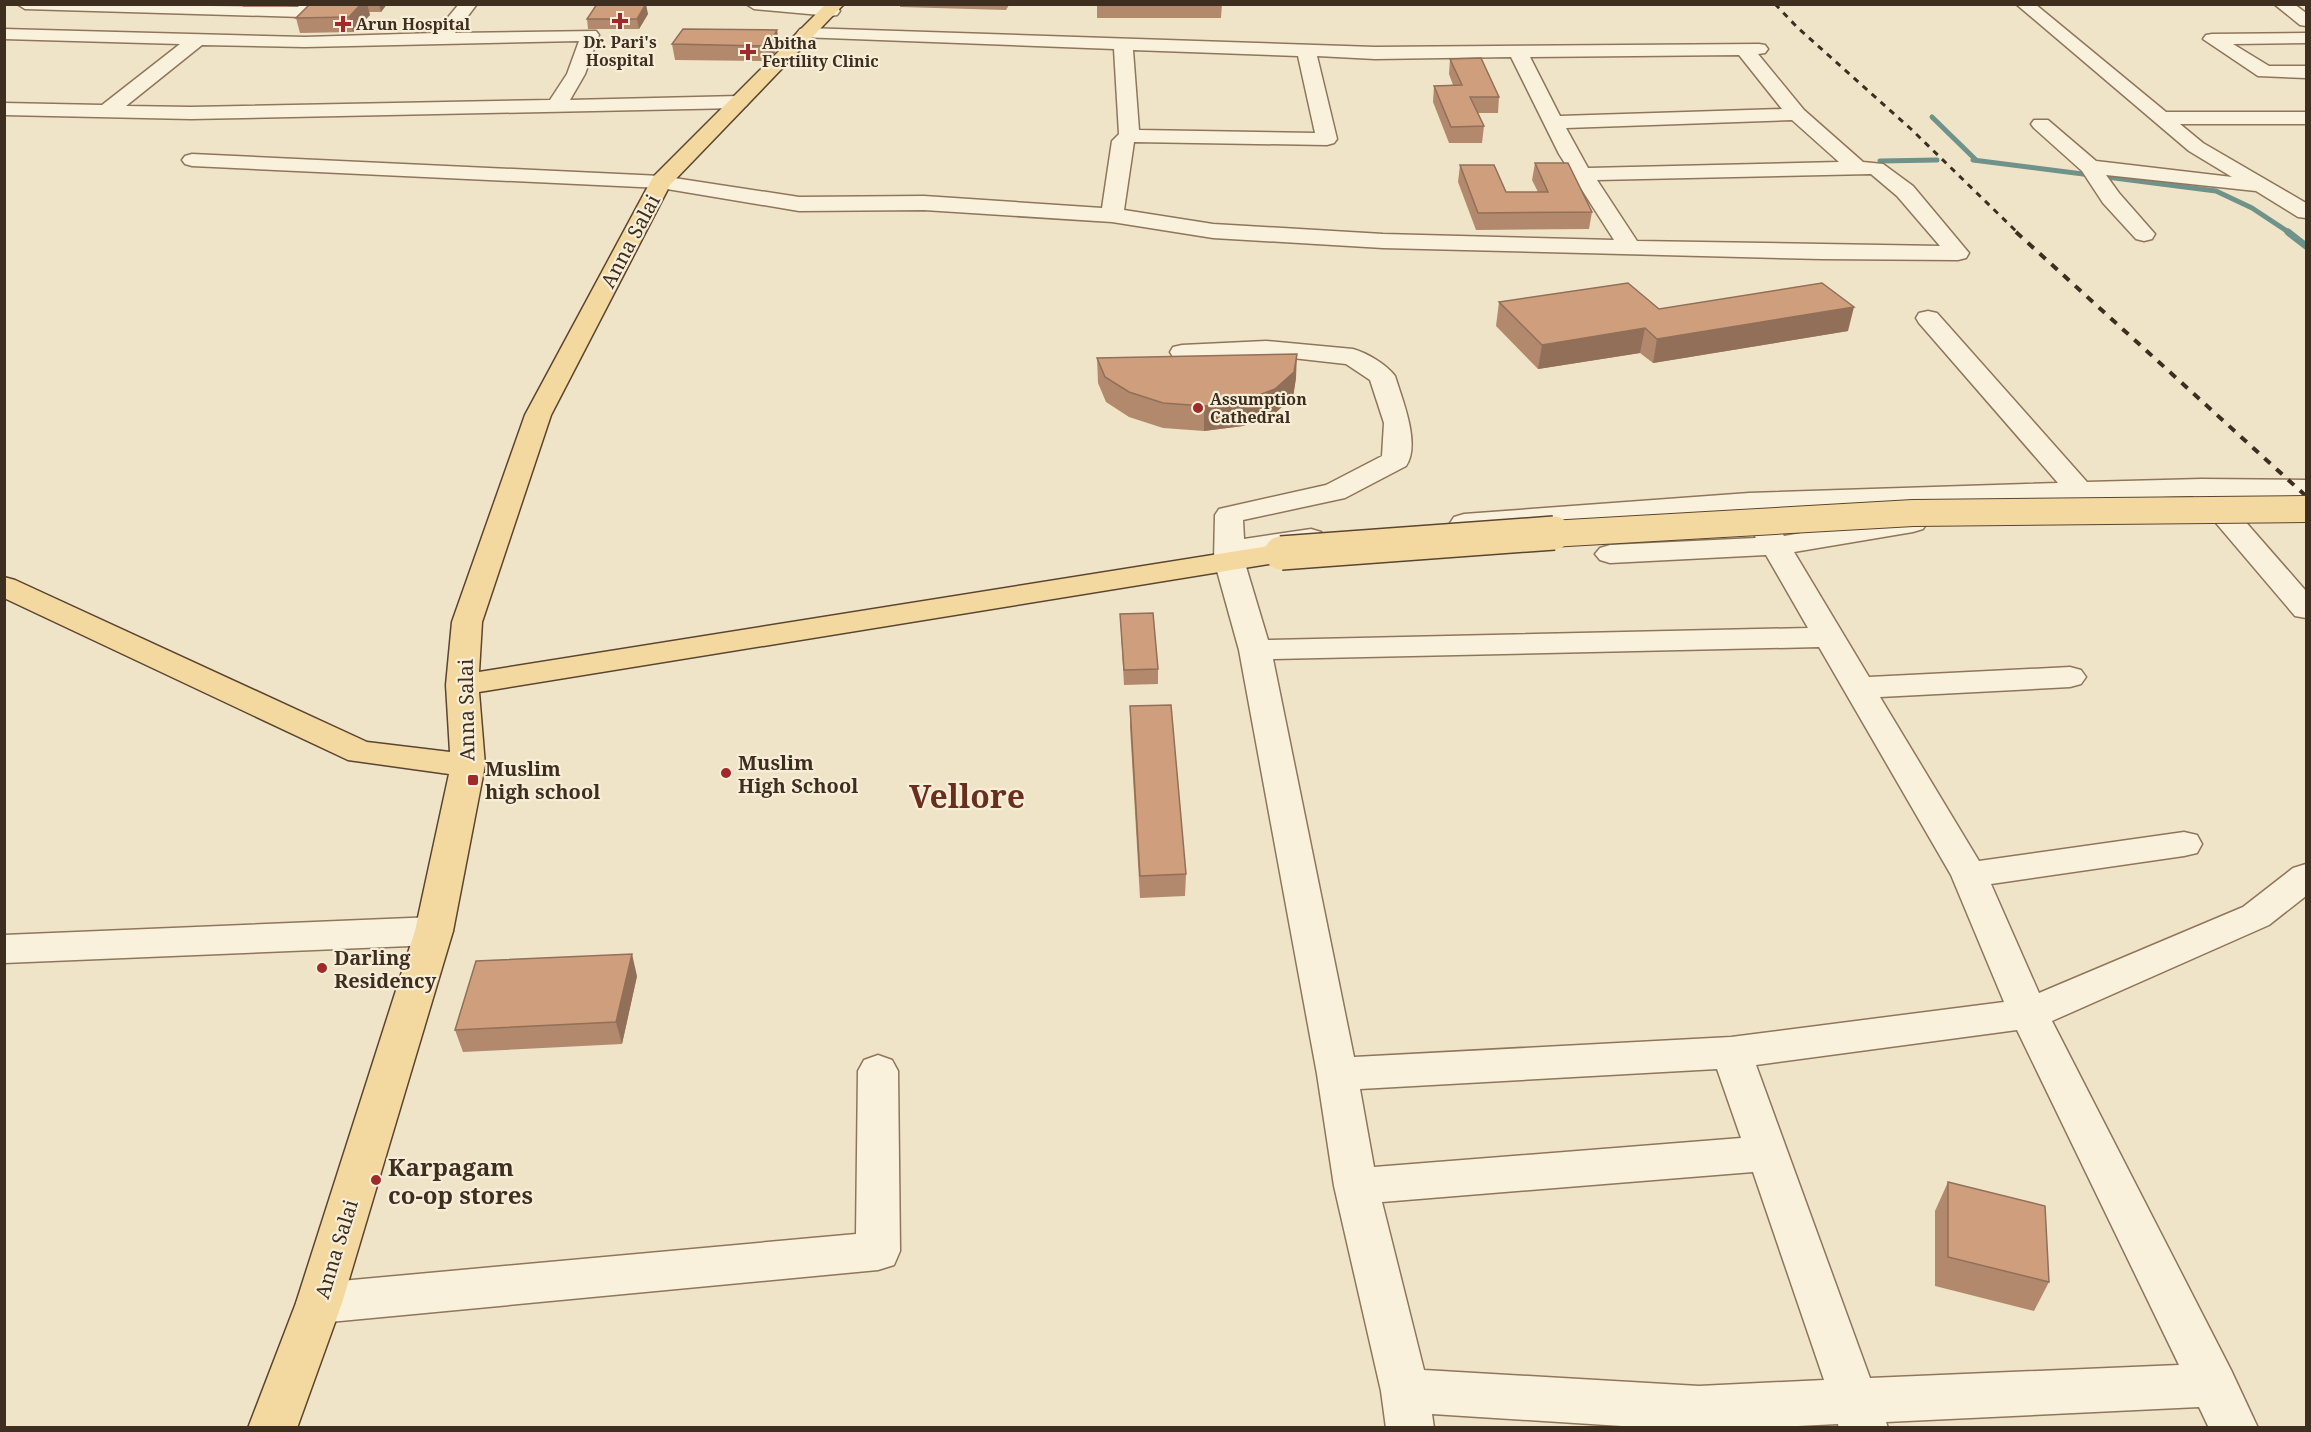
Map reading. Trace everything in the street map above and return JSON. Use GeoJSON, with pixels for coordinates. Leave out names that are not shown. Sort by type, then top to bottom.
{"type":"FeatureCollection","features":[{"type":"Feature","properties":{"kind":"main road","name":"Anna Salai"},"geometry":{"type":"LineString","coordinates":[[272,1428],[319,1303],[434,931],[468,765],[462,685],[467,622],[538,415],[661,182],[806,33],[834,8]]}},
{"type":"Feature","properties":{"kind":"main road"},"geometry":{"type":"LineString","coordinates":[[462,685],[1281,553],[1594,530],[1913,513],[2307,508]]}},
{"type":"Feature","properties":{"kind":"main road"},"geometry":{"type":"LineString","coordinates":[[4,586],[360,752],[468,765]]}},
{"type":"Feature","properties":{"kind":"street"},"geometry":{"type":"LineString","coordinates":[[25,4],[302,12],[310,4]]}},
{"type":"Feature","properties":{"kind":"street"},"geometry":{"type":"LineString","coordinates":[[440,39],[469,4]]}},
{"type":"Feature","properties":{"kind":"street"},"geometry":{"type":"LineString","coordinates":[[754,4],[834,8]]}},
{"type":"Feature","properties":{"kind":"street"},"geometry":{"type":"LineString","coordinates":[[2024,4],[2196,147],[2268,187],[2307,212]]}},
{"type":"Feature","properties":{"kind":"street"},"geometry":{"type":"LineString","coordinates":[[2282,4],[2307,21]]}},
{"type":"Feature","properties":{"kind":"street"},"geometry":{"type":"LineString","coordinates":[[806,33],[1306,50],[1518,52],[1751,49],[1797,114],[1857,168]]}},
{"type":"Feature","properties":{"kind":"street"},"geometry":{"type":"LineString","coordinates":[[5,34],[304,42],[590,35],[576,74],[557,104]]}},
{"type":"Feature","properties":{"kind":"street"},"geometry":{"type":"LineString","coordinates":[[107,111],[199,38]]}},
{"type":"Feature","properties":{"kind":"street"},"geometry":{"type":"LineString","coordinates":[[2307,38],[2212,39],[2265,72],[2307,72]]}},
{"type":"Feature","properties":{"kind":"street"},"geometry":{"type":"LineString","coordinates":[[1123,44],[1129,136]]}},
{"type":"Feature","properties":{"kind":"street"},"geometry":{"type":"LineString","coordinates":[[1112,215],[1122,141],[1129,136],[1327,139],[1306,50]]}},
{"type":"Feature","properties":{"kind":"street"},"geometry":{"type":"LineString","coordinates":[[1518,52],[1569,154],[1629,246]]}},
{"type":"Feature","properties":{"kind":"street"},"geometry":{"type":"LineString","coordinates":[[4,109],[191,113],[739,102]]}},
{"type":"Feature","properties":{"kind":"street"},"geometry":{"type":"LineString","coordinates":[[1553,122],[1797,114]]}},
{"type":"Feature","properties":{"kind":"street"},"geometry":{"type":"LineString","coordinates":[[2161,118],[2307,118]]}},
{"type":"Feature","properties":{"kind":"street"},"geometry":{"type":"LineString","coordinates":[[2041,124],[2090,167],[2111,198],[2144,234]]}},
{"type":"Feature","properties":{"kind":"street"},"geometry":{"type":"LineString","coordinates":[[192,160],[661,182],[799,204],[924,203],[1112,215],[1213,231],[1372,241],[1958,253],[1905,191],[1876,168],[1583,174]]}},
{"type":"Feature","properties":{"kind":"street"},"geometry":{"type":"LineString","coordinates":[[2090,167],[2268,187]]}},
{"type":"Feature","properties":{"kind":"street"},"geometry":{"type":"LineString","coordinates":[[1928,318],[2080,491]]}},
{"type":"Feature","properties":{"kind":"street"},"geometry":{"type":"LineString","coordinates":[[1182,352],[1266,348],[1353,357],[1382,376],[1397,423],[1396,460],[1335,492],[1229,514],[1229,560],[1255,650],[1337,1074],[1356,1186],[1407,1409],[1699,1408],[1859,1414],[2214,1385]]}},
{"type":"Feature","properties":{"kind":"street"},"geometry":{"type":"LineString","coordinates":[[2201,488],[2307,609]]}},
{"type":"Feature","properties":{"kind":"street"},"geometry":{"type":"LineString","coordinates":[[1229,560],[1234,552],[1246,547],[1348,532],[1749,501],[2201,488],[2307,488]]}},
{"type":"Feature","properties":{"kind":"street"},"geometry":{"type":"LineString","coordinates":[[1749,501],[1969,875],[2029,1014],[2234,1428]]}},
{"type":"Feature","properties":{"kind":"street"},"geometry":{"type":"LineString","coordinates":[[1610,554],[1775,546],[1914,523]]}},
{"type":"Feature","properties":{"kind":"street"},"geometry":{"type":"LineString","coordinates":[[1255,650],[1829,637]]}},
{"type":"Feature","properties":{"kind":"street"},"geometry":{"type":"LineString","coordinates":[[1858,688],[2070,677]]}},
{"type":"Feature","properties":{"kind":"street"},"geometry":{"type":"LineString","coordinates":[[1969,875],[2184,844]]}},
{"type":"Feature","properties":{"kind":"street"},"geometry":{"type":"LineString","coordinates":[[1337,1074],[1731,1053],[2029,1014],[2256,916],[2307,877]]}},
{"type":"Feature","properties":{"kind":"street"},"geometry":{"type":"LineString","coordinates":[[4,949],[434,931]]}},
{"type":"Feature","properties":{"kind":"street"},"geometry":{"type":"LineString","coordinates":[[1731,1053],[1859,1414]]}},
{"type":"Feature","properties":{"kind":"street"},"geometry":{"type":"LineString","coordinates":[[319,1303],[878,1251],[878,1071]]}},
{"type":"Feature","properties":{"kind":"street"},"geometry":{"type":"LineString","coordinates":[[1356,1186],[1768,1153]]}},
{"type":"Feature","properties":{"kind":"building"},"geometry":{"type":"Polygon","coordinates":[[[310,4],[361,4],[349,17],[296,18],[310,4]]]}},
{"type":"Feature","properties":{"kind":"building"},"geometry":{"type":"Polygon","coordinates":[[[597,4],[646,4],[637,19],[587,19],[597,4]]]}},
{"type":"Feature","properties":{"kind":"building"},"geometry":{"type":"Polygon","coordinates":[[[683,29],[777,30],[768,46],[672,44],[683,29]]]}},
{"type":"Feature","properties":{"kind":"building"},"geometry":{"type":"Polygon","coordinates":[[[1481,58],[1499,97],[1470,97],[1484,126],[1451,127],[1434,86],[1462,85],[1450,59],[1481,58]]]}},
{"type":"Feature","properties":{"kind":"building"},"geometry":{"type":"Polygon","coordinates":[[[1535,163],[1568,163],[1592,212],[1478,213],[1460,165],[1494,165],[1506,192],[1548,192],[1535,163]]]}},
{"type":"Feature","properties":{"kind":"building"},"geometry":{"type":"Polygon","coordinates":[[[1628,283],[1659,309],[1822,283],[1854,307],[1657,339],[1645,328],[1542,345],[1499,302],[1628,283]]]}},
{"type":"Feature","properties":{"kind":"building"},"geometry":{"type":"Polygon","coordinates":[[[1297,354],[1294,372],[1275,389],[1243,401],[1204,406],[1163,403],[1129,392],[1105,377],[1097,358],[1297,354]]]}},
{"type":"Feature","properties":{"kind":"building"},"geometry":{"type":"Polygon","coordinates":[[[1153,613],[1158,669],[1124,670],[1120,614],[1153,613]]]}},
{"type":"Feature","properties":{"kind":"building"},"geometry":{"type":"Polygon","coordinates":[[[1171,705],[1186,874],[1140,876],[1130,706],[1171,705]]]}},
{"type":"Feature","properties":{"kind":"building"},"geometry":{"type":"Polygon","coordinates":[[[632,954],[616,1022],[455,1030],[476,961],[632,954]]]}},
{"type":"Feature","properties":{"kind":"building"},"geometry":{"type":"Polygon","coordinates":[[[1948,1182],[2045,1206],[2049,1282],[1948,1257],[1948,1182]]]}},
{"type":"Feature","properties":{"kind":"waterway"},"geometry":{"type":"LineString","coordinates":[[1932,117],[1976,160]]}},
{"type":"Feature","properties":{"kind":"waterway"},"geometry":{"type":"LineString","coordinates":[[1880,161],[1937,160]]}},
{"type":"Feature","properties":{"kind":"waterway"},"geometry":{"type":"LineString","coordinates":[[1973,160],[2216,191],[2252,208],[2290,233]]}},
{"type":"Feature","properties":{"kind":"waterway"},"geometry":{"type":"LineString","coordinates":[[2288,232],[2306,246]]}},
{"type":"Feature","properties":{"kind":"railway"},"geometry":{"type":"LineString","coordinates":[[1775,4],[1797,27],[1911,129],[2018,233]]}},
{"type":"Feature","properties":{"kind":"railway"},"geometry":{"type":"LineString","coordinates":[[2016,232],[2306,496]]}},
{"type":"Feature","properties":{"kind":"place","name":"Dr. Pari's Hospital"},"geometry":{"type":"Point","coordinates":[620,21]}},
{"type":"Feature","properties":{"kind":"place","name":"Arun Hospital"},"geometry":{"type":"Point","coordinates":[343,24]}},
{"type":"Feature","properties":{"kind":"place","name":"Abitha Fertility Clinic"},"geometry":{"type":"Point","coordinates":[748,52]}},
{"type":"Feature","properties":{"kind":"place","name":"Assumption Cathedral"},"geometry":{"type":"Point","coordinates":[1198,408]}},
{"type":"Feature","properties":{"kind":"place","name":"Muslim High School"},"geometry":{"type":"Point","coordinates":[726,773]}},
{"type":"Feature","properties":{"kind":"place","name":"Muslim high school"},"geometry":{"type":"Point","coordinates":[473,780]}},
{"type":"Feature","properties":{"kind":"place","name":"Darling Residency"},"geometry":{"type":"Point","coordinates":[322,968]}},
{"type":"Feature","properties":{"kind":"place","name":"Karpagam co-op stores"},"geometry":{"type":"Point","coordinates":[376,1180]}},
{"type":"Feature","properties":{"kind":"district","name":"Vellore"},"geometry":{"type":"Point","coordinates":[967,795]}}]}
